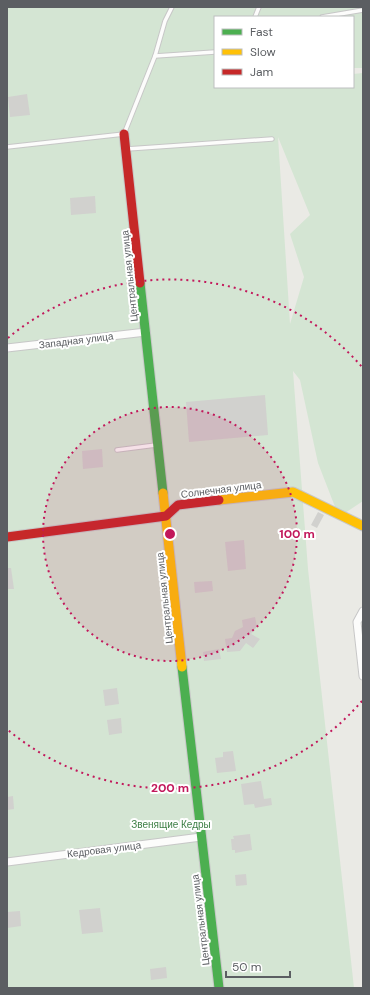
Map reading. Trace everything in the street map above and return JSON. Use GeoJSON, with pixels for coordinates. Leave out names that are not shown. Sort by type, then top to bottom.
{"type":"FeatureCollection","features":[{"type":"Feature","properties":{"kind":"street","name":"Центральная улица"},"geometry":{"type":"LineString","coordinates":[[124,134],[157,445],[169,534],[201,837],[219,988]]}},
{"type":"Feature","properties":{"kind":"street","name":"Западная улица"},"geometry":{"type":"LineString","coordinates":[[7,348],[146,332]]}},
{"type":"Feature","properties":{"kind":"street","name":"Солнечная улица"},"geometry":{"type":"LineString","coordinates":[[7,537],[166,516],[178,505],[293,492],[363,526]]}},
{"type":"Feature","properties":{"kind":"street"},"geometry":{"type":"LineString","coordinates":[[363,611],[357,622],[363,676]]}},
{"type":"Feature","properties":{"kind":"street","name":"Кедровая улица"},"geometry":{"type":"LineString","coordinates":[[7,862],[201,837]]}},
{"type":"Feature","properties":{"kind":"lane"},"geometry":{"type":"LineString","coordinates":[[7,147],[124,134],[155,56],[165,21],[172,7]]}},
{"type":"Feature","properties":{"kind":"lane"},"geometry":{"type":"LineString","coordinates":[[328,16],[363,10]]}},
{"type":"Feature","properties":{"kind":"lane"},"geometry":{"type":"LineString","coordinates":[[155,56],[214,52]]}},
{"type":"Feature","properties":{"kind":"lane"},"geometry":{"type":"LineString","coordinates":[[126,150],[272,139]]}},
{"type":"Feature","properties":{"kind":"lane"},"geometry":{"type":"LineString","coordinates":[[117,450],[157,445]]}},
{"type":"Feature","properties":{"kind":"green space","name":"Звенящие Кедры"},"geometry":{"type":"Polygon","coordinates":[[[7,7],[363,7],[363,68],[354,68],[354,16],[214,16],[214,88],[354,88],[354,74],[363,73],[363,501],[339,517],[318,463],[300,380],[293,371],[308,569],[354,988],[7,988],[7,7]],[[278,137],[290,324],[304,277],[290,234],[310,215],[278,137]]]}},
{"type":"Feature","properties":{"kind":"building"},"geometry":{"type":"Polygon","coordinates":[[[27,94],[30,115],[10,117],[8,97],[27,94]]]}},
{"type":"Feature","properties":{"kind":"building"},"geometry":{"type":"Polygon","coordinates":[[[95,196],[96,213],[71,215],[70,198],[95,196]]]}},
{"type":"Feature","properties":{"kind":"building"},"geometry":{"type":"Polygon","coordinates":[[[265,395],[268,435],[189,442],[186,402],[265,395]]]}},
{"type":"Feature","properties":{"kind":"building"},"geometry":{"type":"Polygon","coordinates":[[[102,449],[103,467],[83,469],[82,451],[102,449]]]}},
{"type":"Feature","properties":{"kind":"building"},"geometry":{"type":"Polygon","coordinates":[[[318,512],[324,515],[317,528],[311,525],[318,512]]]}},
{"type":"Feature","properties":{"kind":"building"},"geometry":{"type":"Polygon","coordinates":[[[244,540],[246,569],[228,571],[225,542],[244,540]]]}},
{"type":"Feature","properties":{"kind":"building"},"geometry":{"type":"Polygon","coordinates":[[[7,568],[11,568],[14,589],[7,589],[7,568]]]}},
{"type":"Feature","properties":{"kind":"building"},"geometry":{"type":"Polygon","coordinates":[[[212,581],[213,591],[195,593],[194,582],[212,581]]]}},
{"type":"Feature","properties":{"kind":"building"},"geometry":{"type":"Polygon","coordinates":[[[255,617],[257,627],[251,634],[260,639],[253,648],[246,643],[240,651],[227,652],[225,639],[232,638],[235,631],[243,627],[242,620],[255,617]]]}},
{"type":"Feature","properties":{"kind":"building"},"geometry":{"type":"Polygon","coordinates":[[[219,649],[221,659],[204,661],[203,652],[219,649]]]}},
{"type":"Feature","properties":{"kind":"building"},"geometry":{"type":"Polygon","coordinates":[[[117,688],[119,704],[105,706],[103,690],[117,688]]]}},
{"type":"Feature","properties":{"kind":"building"},"geometry":{"type":"Polygon","coordinates":[[[121,718],[122,733],[109,735],[107,720],[121,718]]]}},
{"type":"Feature","properties":{"kind":"building"},"geometry":{"type":"Polygon","coordinates":[[[233,751],[236,771],[217,773],[215,758],[223,757],[223,752],[233,751]]]}},
{"type":"Feature","properties":{"kind":"building"},"geometry":{"type":"Polygon","coordinates":[[[261,781],[264,799],[271,798],[272,805],[255,808],[254,804],[244,805],[241,784],[261,781]]]}},
{"type":"Feature","properties":{"kind":"building"},"geometry":{"type":"Polygon","coordinates":[[[13,796],[14,809],[7,810],[7,797],[13,796]]]}},
{"type":"Feature","properties":{"kind":"building"},"geometry":{"type":"Polygon","coordinates":[[[250,834],[252,850],[235,853],[235,850],[232,850],[231,839],[234,839],[233,836],[250,834]]]}},
{"type":"Feature","properties":{"kind":"building"},"geometry":{"type":"Polygon","coordinates":[[[246,874],[247,885],[236,886],[235,875],[246,874]]]}},
{"type":"Feature","properties":{"kind":"building"},"geometry":{"type":"Polygon","coordinates":[[[100,908],[103,932],[82,934],[79,910],[100,908]]]}},
{"type":"Feature","properties":{"kind":"building"},"geometry":{"type":"Polygon","coordinates":[[[20,911],[21,926],[7,928],[7,912],[20,911]]]}},
{"type":"Feature","properties":{"kind":"building"},"geometry":{"type":"Polygon","coordinates":[[[166,967],[167,978],[151,980],[150,969],[166,967]]]}},
{"type":"Feature","properties":{"kind":"traffic: fast"},"geometry":{"type":"LineString","coordinates":[[140,283],[163,493]]}},
{"type":"Feature","properties":{"kind":"traffic: fast"},"geometry":{"type":"LineString","coordinates":[[182,667],[219,988]]}},
{"type":"Feature","properties":{"kind":"traffic: slow"},"geometry":{"type":"LineString","coordinates":[[219,500],[293,492],[363,526]]}},
{"type":"Feature","properties":{"kind":"traffic: slow"},"geometry":{"type":"LineString","coordinates":[[163,493],[182,667]]}},
{"type":"Feature","properties":{"kind":"traffic: jam"},"geometry":{"type":"LineString","coordinates":[[124,134],[140,283]]}},
{"type":"Feature","properties":{"kind":"traffic: jam"},"geometry":{"type":"LineString","coordinates":[[7,537],[166,516],[178,505],[219,500]]}}]}
